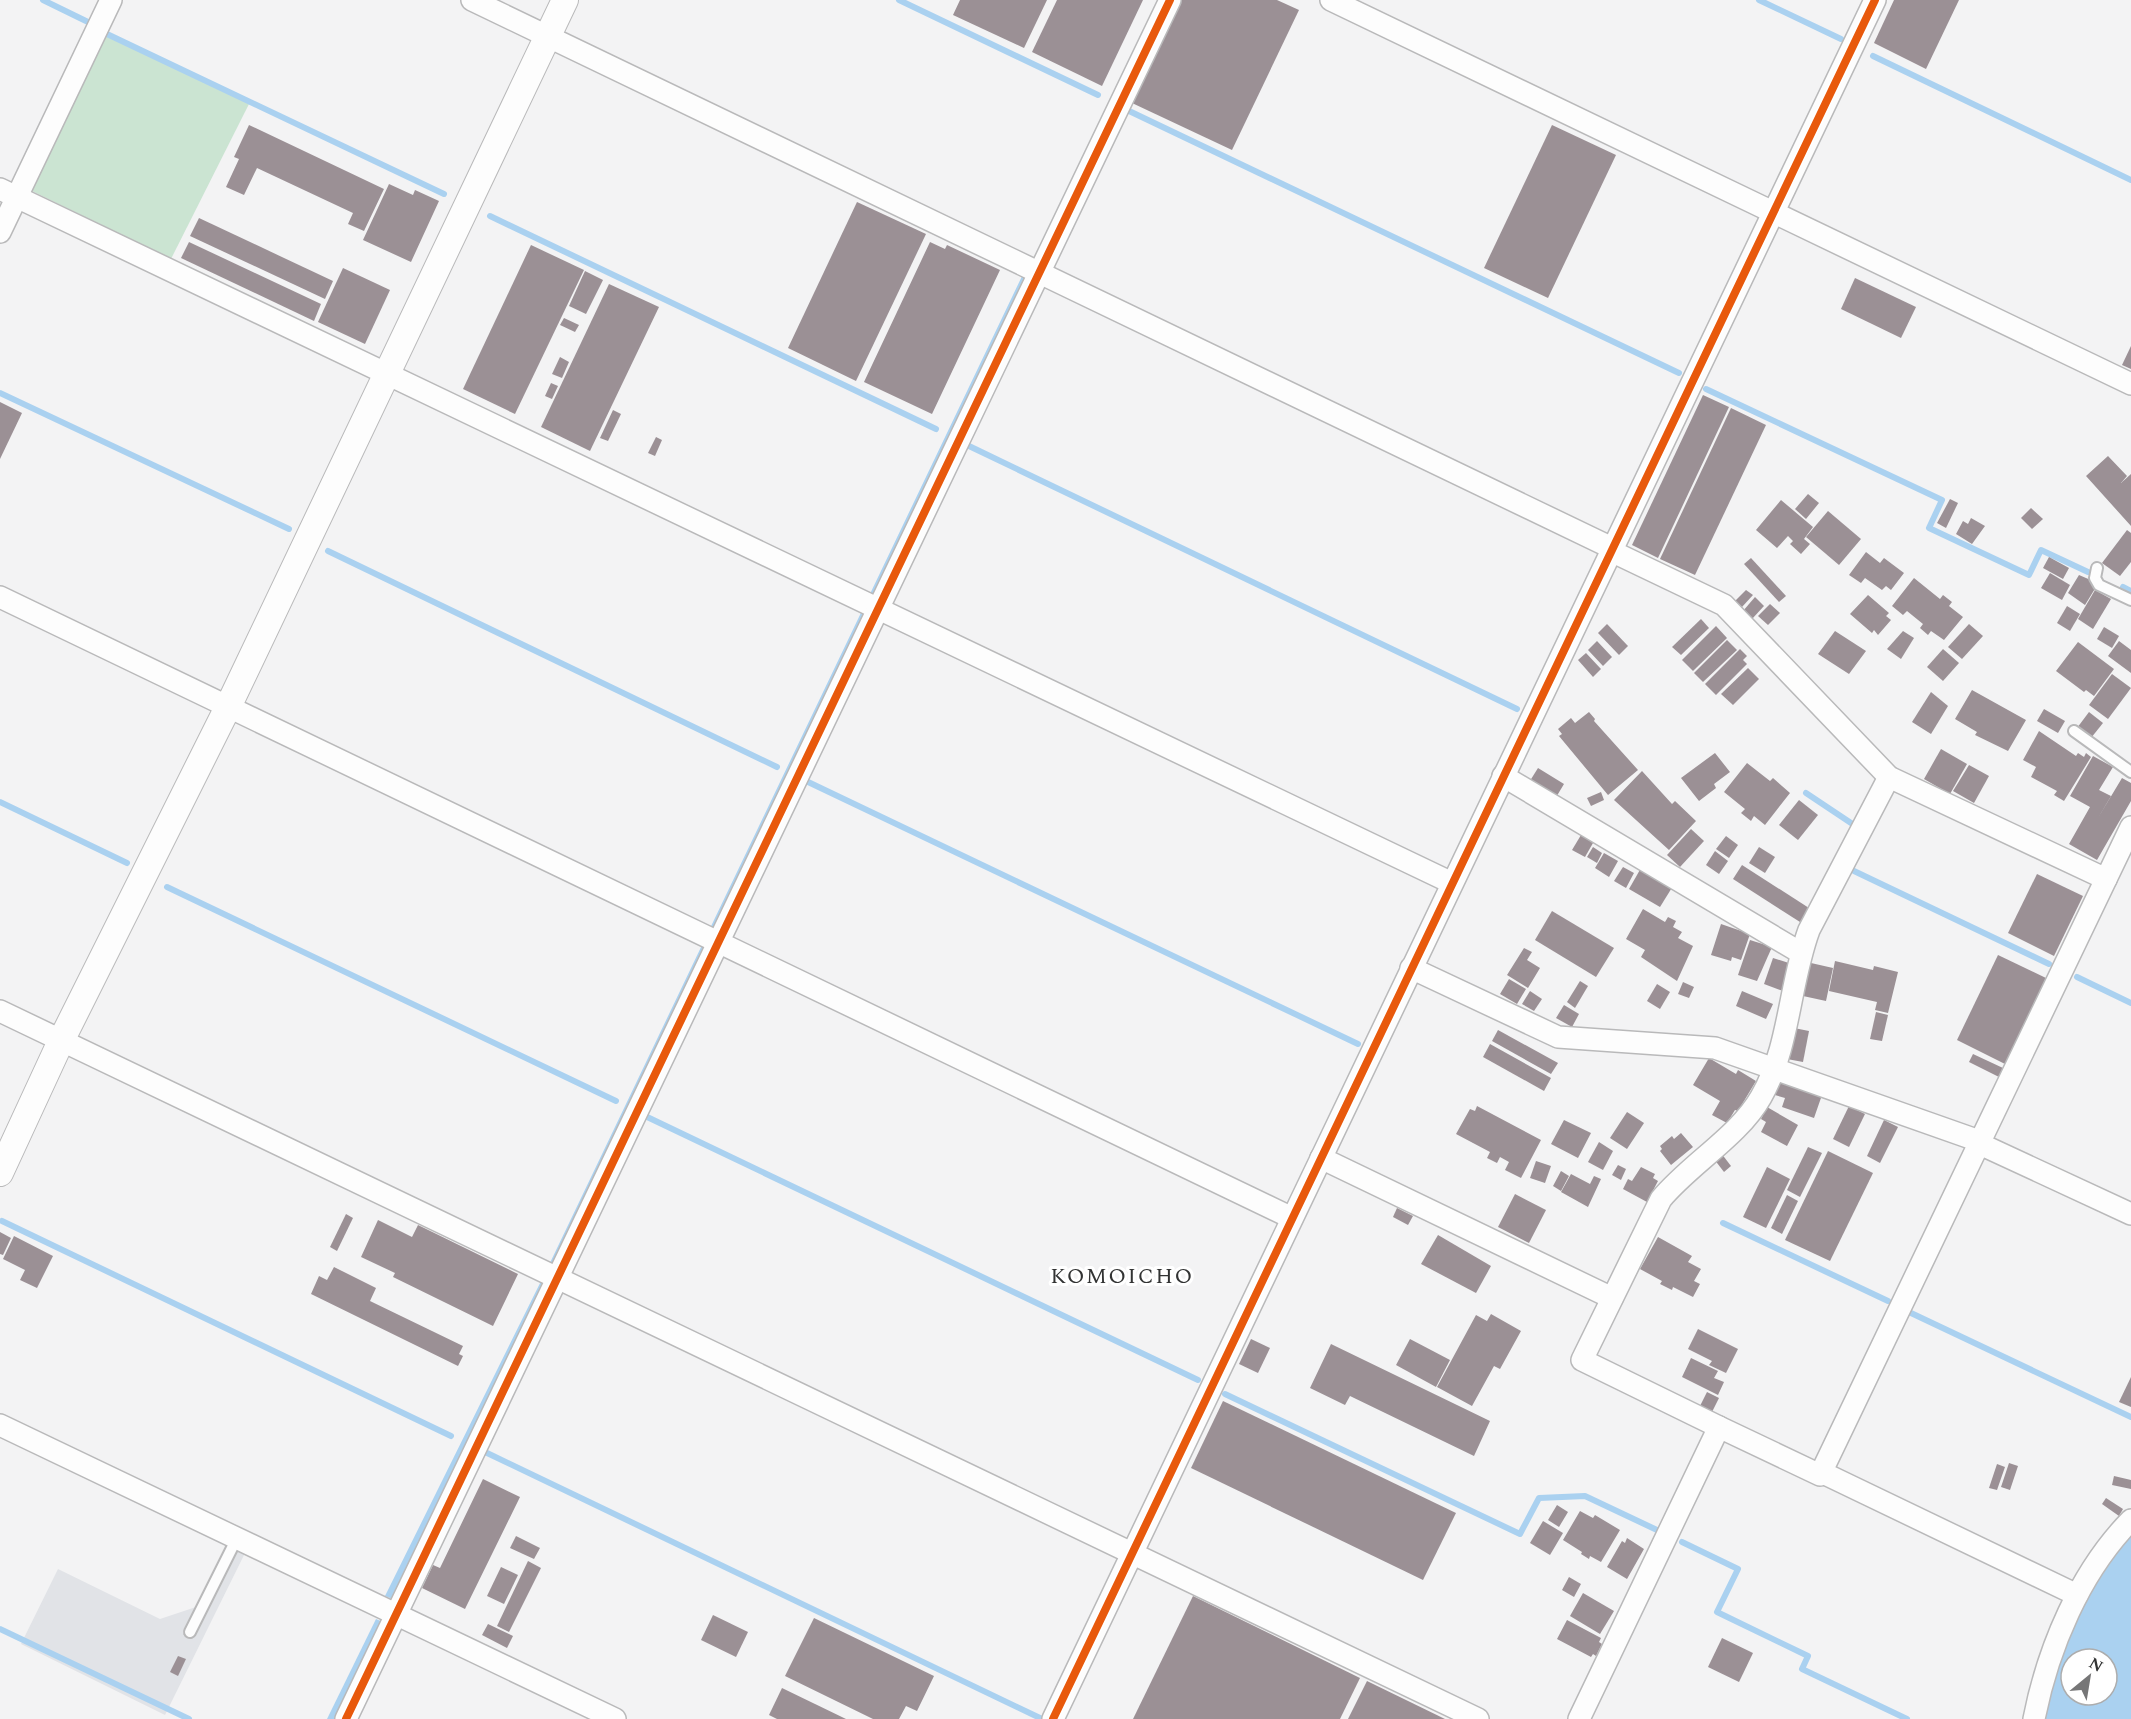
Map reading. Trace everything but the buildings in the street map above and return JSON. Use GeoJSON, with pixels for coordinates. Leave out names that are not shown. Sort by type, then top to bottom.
{"type":"FeatureCollection","features":[{"type":"Feature","properties":{"kind":"street"},"geometry":{"type":"LineString","coordinates":[[0,232],[8,193],[111,0]]}},
{"type":"Feature","properties":{"kind":"street"},"geometry":{"type":"LineString","coordinates":[[472,0],[1725,604],[1889,777],[2106,879]]}},
{"type":"Feature","properties":{"kind":"street"},"geometry":{"type":"LineString","coordinates":[[0,1173],[61,1041],[228,707],[565,0]]}},
{"type":"Feature","properties":{"kind":"street"},"geometry":{"type":"LineString","coordinates":[[346,1719],[551,1276],[872,606],[1040,273],[1170,0]]}},
{"type":"Feature","properties":{"kind":"street"},"geometry":{"type":"LineString","coordinates":[[1331,0],[2131,384]]}},
{"type":"Feature","properties":{"kind":"street"},"geometry":{"type":"LineString","coordinates":[[1053,1719],[1875,0]]}},
{"type":"Feature","properties":{"kind":"street"},"geometry":{"type":"LineString","coordinates":[[8,193],[1452,883]]}},
{"type":"Feature","properties":{"kind":"street"},"geometry":{"type":"LineString","coordinates":[[0,597],[1292,1218]]}},
{"type":"Feature","properties":{"kind":"street"},"geometry":{"type":"LineString","coordinates":[[1503,776],[1801,953]]}},
{"type":"Feature","properties":{"kind":"street"},"geometry":{"type":"LineString","coordinates":[[1889,777],[1837,874],[1801,953],[1775,1069],[1760,1099],[1746,1118],[1675,1182],[1661,1199],[1582,1360],[1820,1475],[2131,827]]}},
{"type":"Feature","properties":{"kind":"street"},"geometry":{"type":"LineString","coordinates":[[1411,968],[1558,1036],[1715,1048],[1981,1143],[2131,1214]]}},
{"type":"Feature","properties":{"kind":"street"},"geometry":{"type":"LineString","coordinates":[[0,1011],[1478,1719]]}},
{"type":"Feature","properties":{"kind":"street"},"geometry":{"type":"LineString","coordinates":[[1321,1158],[1612,1298]]}},
{"type":"Feature","properties":{"kind":"street"},"geometry":{"type":"LineString","coordinates":[[0,1425],[615,1719]]}},
{"type":"Feature","properties":{"kind":"street"},"geometry":{"type":"LineString","coordinates":[[1579,1719],[1719,1427]]}},
{"type":"Feature","properties":{"kind":"street"},"geometry":{"type":"LineString","coordinates":[[1821,1472],[2077,1595]]}},
{"type":"Feature","properties":{"kind":"street"},"geometry":{"type":"LineString","coordinates":[[2034,1719],[2052,1654],[2077,1595],[2110,1545],[2131,1520]]}},
{"type":"Feature","properties":{"kind":"lane"},"geometry":{"type":"LineString","coordinates":[[2097,568],[2095,578],[2099,585],[2131,600]]}},
{"type":"Feature","properties":{"kind":"lane"},"geometry":{"type":"LineString","coordinates":[[2074,731],[2131,772]]}},
{"type":"Feature","properties":{"kind":"lane"},"geometry":{"type":"LineString","coordinates":[[190,1632],[237,1538]]}},
{"type":"Feature","properties":{"kind":"shaded area"},"geometry":{"type":"Polygon","coordinates":[[[230,1543],[246,1551],[165,1715],[21,1644],[58,1569],[160,1619],[199,1606],[230,1543]]]}},
{"type":"Feature","properties":{"kind":"green space"},"geometry":{"type":"Polygon","coordinates":[[[107,34],[250,102],[171,259],[30,190],[107,34]]]}},
{"type":"Feature","properties":{"kind":"water"},"geometry":{"type":"Polygon","coordinates":[[[1024,272],[1030,275],[395,1600],[385,1596],[548,1267],[1024,272]]]}},
{"type":"Feature","properties":{"kind":"water"},"geometry":{"type":"Polygon","coordinates":[[[2131,1536],[2131,1719],[2044,1719],[2059,1664],[2059,1707],[2119,1707],[2119,1647],[2065,1647],[2101,1577],[2131,1536]]]}},
{"type":"Feature","properties":{"kind":"water"},"geometry":{"type":"Polygon","coordinates":[[[376,1619],[385,1623],[339,1719],[327,1719],[376,1619]]]}},
{"type":"Feature","properties":{"kind":"waterway"},"geometry":{"type":"LineString","coordinates":[[43,0],[88,22]]}},
{"type":"Feature","properties":{"kind":"waterway"},"geometry":{"type":"LineString","coordinates":[[899,0],[1098,95]]}},
{"type":"Feature","properties":{"kind":"waterway"},"geometry":{"type":"LineString","coordinates":[[1759,0],[1841,39]]}},
{"type":"Feature","properties":{"kind":"waterway"},"geometry":{"type":"LineString","coordinates":[[107,34],[444,194]]}},
{"type":"Feature","properties":{"kind":"waterway"},"geometry":{"type":"LineString","coordinates":[[1873,56],[2131,180]]}},
{"type":"Feature","properties":{"kind":"waterway"},"geometry":{"type":"LineString","coordinates":[[1127,110],[1679,373]]}},
{"type":"Feature","properties":{"kind":"waterway"},"geometry":{"type":"LineString","coordinates":[[490,216],[936,429]]}},
{"type":"Feature","properties":{"kind":"waterway"},"geometry":{"type":"LineString","coordinates":[[1706,389],[1942,500],[1929,528],[2029,575],[2041,550],[2088,572]]}},
{"type":"Feature","properties":{"kind":"waterway"},"geometry":{"type":"LineString","coordinates":[[0,393],[289,529]]}},
{"type":"Feature","properties":{"kind":"waterway"},"geometry":{"type":"LineString","coordinates":[[969,446],[1517,709]]}},
{"type":"Feature","properties":{"kind":"waterway"},"geometry":{"type":"LineString","coordinates":[[328,551],[777,767]]}},
{"type":"Feature","properties":{"kind":"waterway"},"geometry":{"type":"LineString","coordinates":[[2123,587],[2131,591]]}},
{"type":"Feature","properties":{"kind":"waterway"},"geometry":{"type":"LineString","coordinates":[[806,781],[1358,1044]]}},
{"type":"Feature","properties":{"kind":"waterway"},"geometry":{"type":"LineString","coordinates":[[1806,793],[1854,825]]}},
{"type":"Feature","properties":{"kind":"waterway"},"geometry":{"type":"LineString","coordinates":[[0,802],[127,863]]}},
{"type":"Feature","properties":{"kind":"waterway"},"geometry":{"type":"LineString","coordinates":[[1854,871],[2049,964]]}},
{"type":"Feature","properties":{"kind":"waterway"},"geometry":{"type":"LineString","coordinates":[[167,887],[616,1101]]}},
{"type":"Feature","properties":{"kind":"waterway"},"geometry":{"type":"LineString","coordinates":[[2077,977],[2131,1003]]}},
{"type":"Feature","properties":{"kind":"waterway"},"geometry":{"type":"LineString","coordinates":[[643,1115],[1198,1380]]}},
{"type":"Feature","properties":{"kind":"waterway"},"geometry":{"type":"LineString","coordinates":[[2,1221],[451,1436]]}},
{"type":"Feature","properties":{"kind":"waterway"},"geometry":{"type":"LineString","coordinates":[[1723,1223],[1888,1301]]}},
{"type":"Feature","properties":{"kind":"waterway"},"geometry":{"type":"LineString","coordinates":[[1911,1313],[2131,1417]]}},
{"type":"Feature","properties":{"kind":"waterway"},"geometry":{"type":"LineString","coordinates":[[1225,1394],[1520,1534],[1539,1498],[1585,1496],[1657,1530]]}},
{"type":"Feature","properties":{"kind":"waterway"},"geometry":{"type":"LineString","coordinates":[[485,1452],[1040,1718]]}},
{"type":"Feature","properties":{"kind":"waterway"},"geometry":{"type":"LineString","coordinates":[[1682,1542],[1738,1569],[1717,1612],[1808,1656],[1802,1669],[1907,1719]]}},
{"type":"Feature","properties":{"kind":"waterway"},"geometry":{"type":"LineString","coordinates":[[0,1629],[189,1719]]}},
{"type":"Feature","properties":{"kind":"cycle path"},"geometry":{"type":"LineString","coordinates":[[346,1719],[1170,0]]}},
{"type":"Feature","properties":{"kind":"cycle path"},"geometry":{"type":"LineString","coordinates":[[1053,1719],[1875,0]]}},
{"type":"Feature","properties":{"kind":"district","name":"KOMOICHO"},"geometry":{"type":"Point","coordinates":[1122,1275]}}]}
